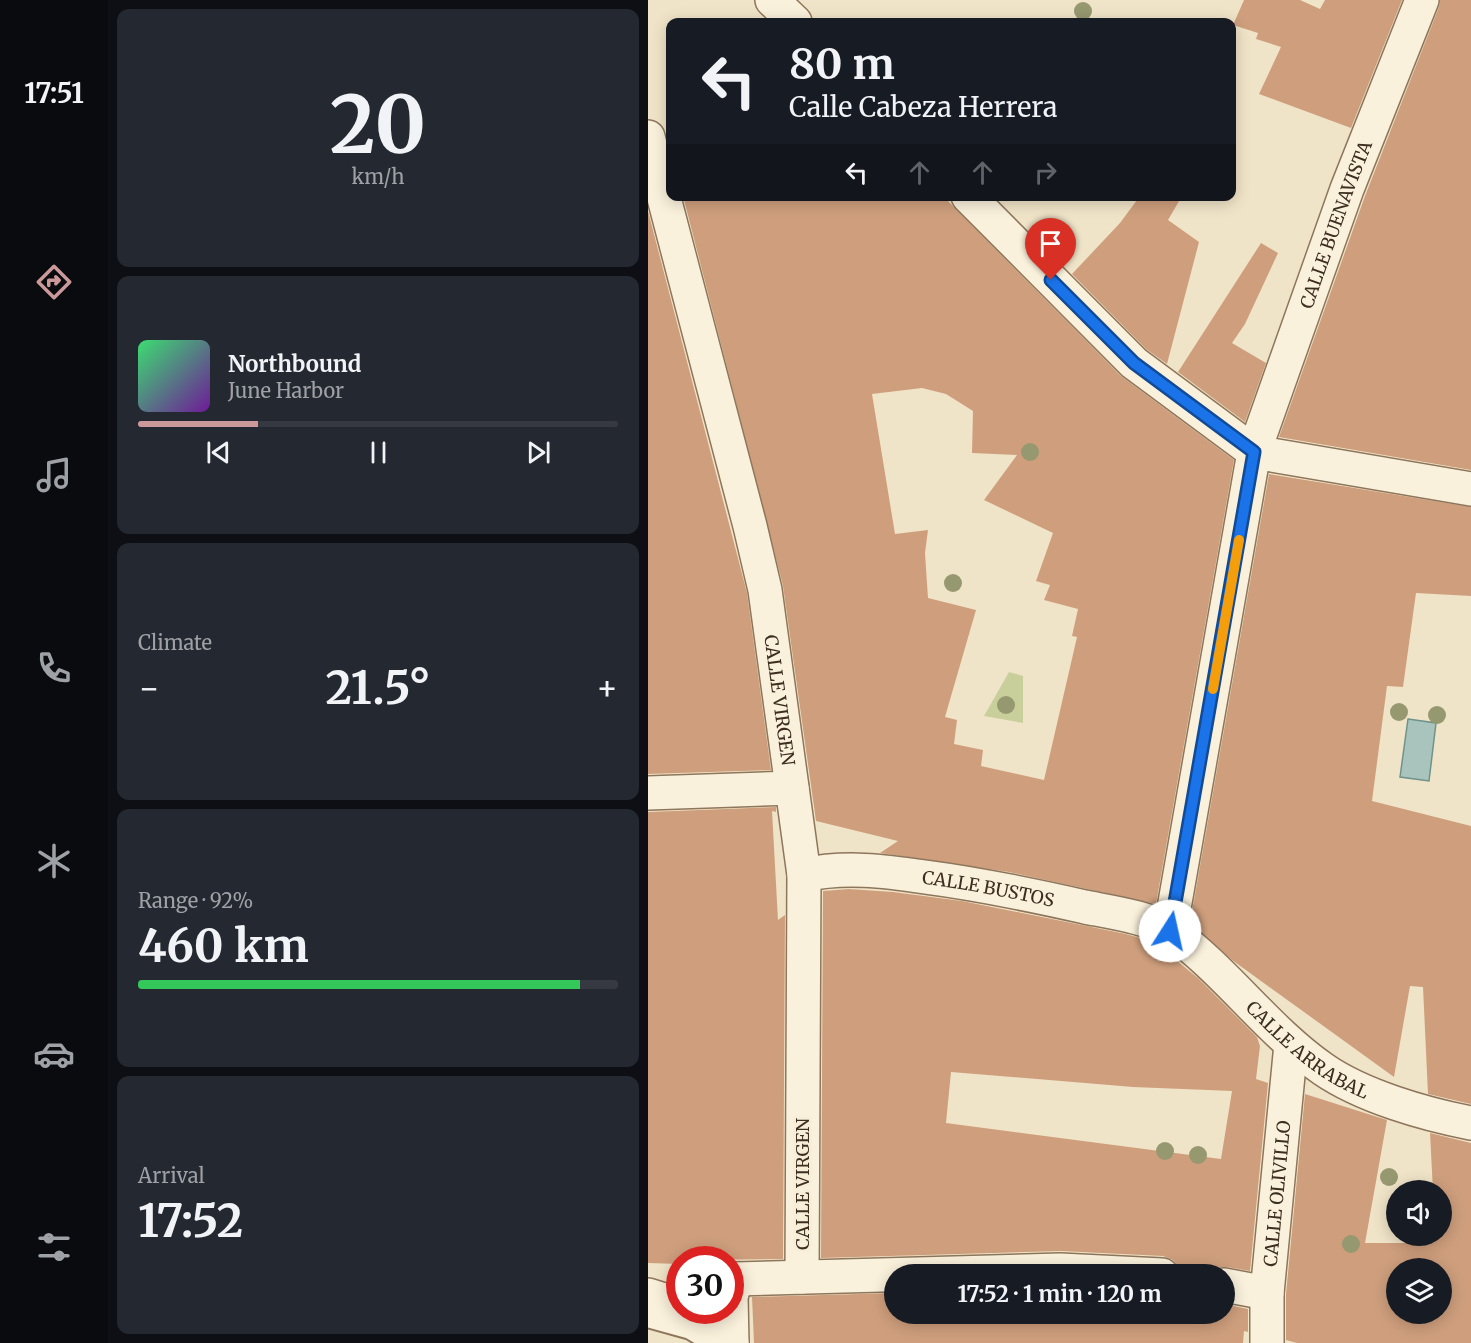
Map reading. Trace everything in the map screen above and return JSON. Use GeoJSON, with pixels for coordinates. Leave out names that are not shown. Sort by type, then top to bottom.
{"type":"FeatureCollection","features":[{"type":"Feature","properties":{"kind":"street","name":"CALLE BUENAVISTA"},"geometry":{"type":"LineString","coordinates":[[1170,931],[1254,452],[1347,189],[1422,0]]}},
{"type":"Feature","properties":{"kind":"street","name":"CALLE VIRGEN"},"geometry":{"type":"LineString","coordinates":[[648,137],[765,590],[804,874],[802,1277]]}},
{"type":"Feature","properties":{"kind":"street"},"geometry":{"type":"LineString","coordinates":[[973,201],[1134,363],[1254,452],[1471,489]]}},
{"type":"Feature","properties":{"kind":"street"},"geometry":{"type":"LineString","coordinates":[[648,793],[792,788]]}},
{"type":"Feature","properties":{"kind":"street","name":"CALLE BUSTOS"},"geometry":{"type":"LineString","coordinates":[[804,874],[827,869],[892,872],[986,885],[1139,919],[1170,931]]}},
{"type":"Feature","properties":{"kind":"street","name":"CALLE ARRABAL"},"geometry":{"type":"LineString","coordinates":[[1170,931],[1214,968],[1292,1044],[1323,1069],[1352,1085],[1407,1107],[1471,1123]]}},
{"type":"Feature","properties":{"kind":"street","name":"CALLE OLIVILLO"},"geometry":{"type":"LineString","coordinates":[[1267,1343],[1267,1293],[1292,1044]]}},
{"type":"Feature","properties":{"kind":"street"},"geometry":{"type":"LineString","coordinates":[[744,1279],[884,1275]]}},
{"type":"Feature","properties":{"kind":"street"},"geometry":{"type":"LineString","coordinates":[[648,1280],[666,1280]]}},
{"type":"Feature","properties":{"kind":"street"},"geometry":{"type":"LineString","coordinates":[[1235,1288],[1267,1293]]}},
{"type":"Feature","properties":{"kind":"street"},"geometry":{"type":"LineString","coordinates":[[648,1296],[666,1301]]}},
{"type":"Feature","properties":{"kind":"street"},"geometry":{"type":"LineString","coordinates":[[718,1324],[732,1343]]}},
{"type":"Feature","properties":{"kind":"street"},"geometry":{"type":"LineString","coordinates":[[732,1324],[732,1343]]}},
{"type":"Feature","properties":{"kind":"lane"},"geometry":{"type":"LineString","coordinates":[[648,1316],[691,1328],[709,1339],[709,1343]]}},
{"type":"Feature","properties":{"kind":"green space"},"geometry":{"type":"Polygon","coordinates":[[[1009,672],[1023,676],[1023,723],[984,716],[1009,672]]]}},
{"type":"Feature","properties":{"kind":"water"},"geometry":{"type":"Polygon","coordinates":[[[1408,719],[1436,723],[1429,781],[1400,777],[1408,719]]]}},
{"type":"Feature","properties":{"kind":"building"},"geometry":{"type":"Polygon","coordinates":[[[1244,0],[1300,0],[1320,9],[1325,0],[1402,0],[1351,128],[1259,94],[1281,47],[1256,39],[1258,33],[1236,26],[1236,18],[1244,0]]]}},
{"type":"Feature","properties":{"kind":"building"},"geometry":{"type":"Polygon","coordinates":[[[1440,0],[1471,0],[1471,470],[1279,437],[1365,196],[1440,0]]]}},
{"type":"Feature","properties":{"kind":"building"},"geometry":{"type":"Polygon","coordinates":[[[684,201],[948,201],[1121,376],[1234,460],[1156,904],[1009,872],[880,853],[898,841],[816,821],[783,586],[684,201]],[[922,388],[872,394],[895,534],[928,530],[925,553],[928,598],[976,610],[945,717],[957,720],[954,744],[983,750],[981,766],[1044,780],[1077,637],[1072,636],[1078,609],[1044,600],[1050,585],[1036,581],[1053,533],[984,500],[1017,455],[972,453],[973,411],[946,394],[922,388]]]}},
{"type":"Feature","properties":{"kind":"building"},"geometry":{"type":"Polygon","coordinates":[[[1136,201],[1179,201],[1168,220],[1199,242],[1167,364],[1146,349],[1072,274],[1120,223],[1136,201]]]}},
{"type":"Feature","properties":{"kind":"building"},"geometry":{"type":"Polygon","coordinates":[[[648,211],[747,593],[771,770],[648,774],[648,211]]]}},
{"type":"Feature","properties":{"kind":"building"},"geometry":{"type":"Polygon","coordinates":[[[1261,243],[1278,253],[1245,324],[1232,343],[1266,363],[1245,422],[1178,372],[1261,243]]]}},
{"type":"Feature","properties":{"kind":"building"},"geometry":{"type":"Polygon","coordinates":[[[1269,474],[1471,507],[1471,596],[1416,593],[1403,687],[1387,686],[1372,801],[1471,826],[1471,1104],[1428,1094],[1423,987],[1410,986],[1394,1077],[1232,960],[1190,923],[1269,474]]]}},
{"type":"Feature","properties":{"kind":"building"},"geometry":{"type":"Polygon","coordinates":[[[776,807],[776,812],[772,811],[778,920],[785,915],[783,1259],[744,1259],[744,1246],[666,1246],[666,1264],[648,1263],[648,812],[776,807]]]}},
{"type":"Feature","properties":{"kind":"building"},"geometry":{"type":"Polygon","coordinates":[[[849,889],[893,892],[962,901],[1147,940],[1161,948],[1198,978],[1257,1037],[1260,1046],[1256,1079],[1268,1083],[1250,1271],[1235,1268],[1235,1264],[1176,1264],[1163,1256],[1061,1251],[821,1258],[823,891],[849,889]],[[951,1072],[946,1123],[1221,1159],[1232,1091],[1133,1087],[951,1072]]]}},
{"type":"Feature","properties":{"kind":"building"},"geometry":{"type":"Polygon","coordinates":[[[1305,1094],[1387,1120],[1365,1243],[1386,1243],[1386,1246],[1452,1246],[1452,1180],[1432,1180],[1430,1133],[1471,1143],[1471,1343],[1297,1343],[1286,1340],[1286,1294],[1305,1094]]]}},
{"type":"Feature","properties":{"kind":"building"},"geometry":{"type":"Polygon","coordinates":[[[884,1293],[884,1324],[1235,1324],[1235,1306],[1248,1309],[1248,1332],[1244,1331],[1243,1343],[754,1343],[752,1297],[884,1293]]]}},
{"type":"Feature","properties":{"kind":"slow traffic"},"geometry":{"type":"LineString","coordinates":[[1213,689],[1239,540]]}},
{"type":"Feature","properties":{"kind":"route"},"geometry":{"type":"LineString","coordinates":[[1051,280],[1134,363],[1254,452],[1170,931]]}}]}
